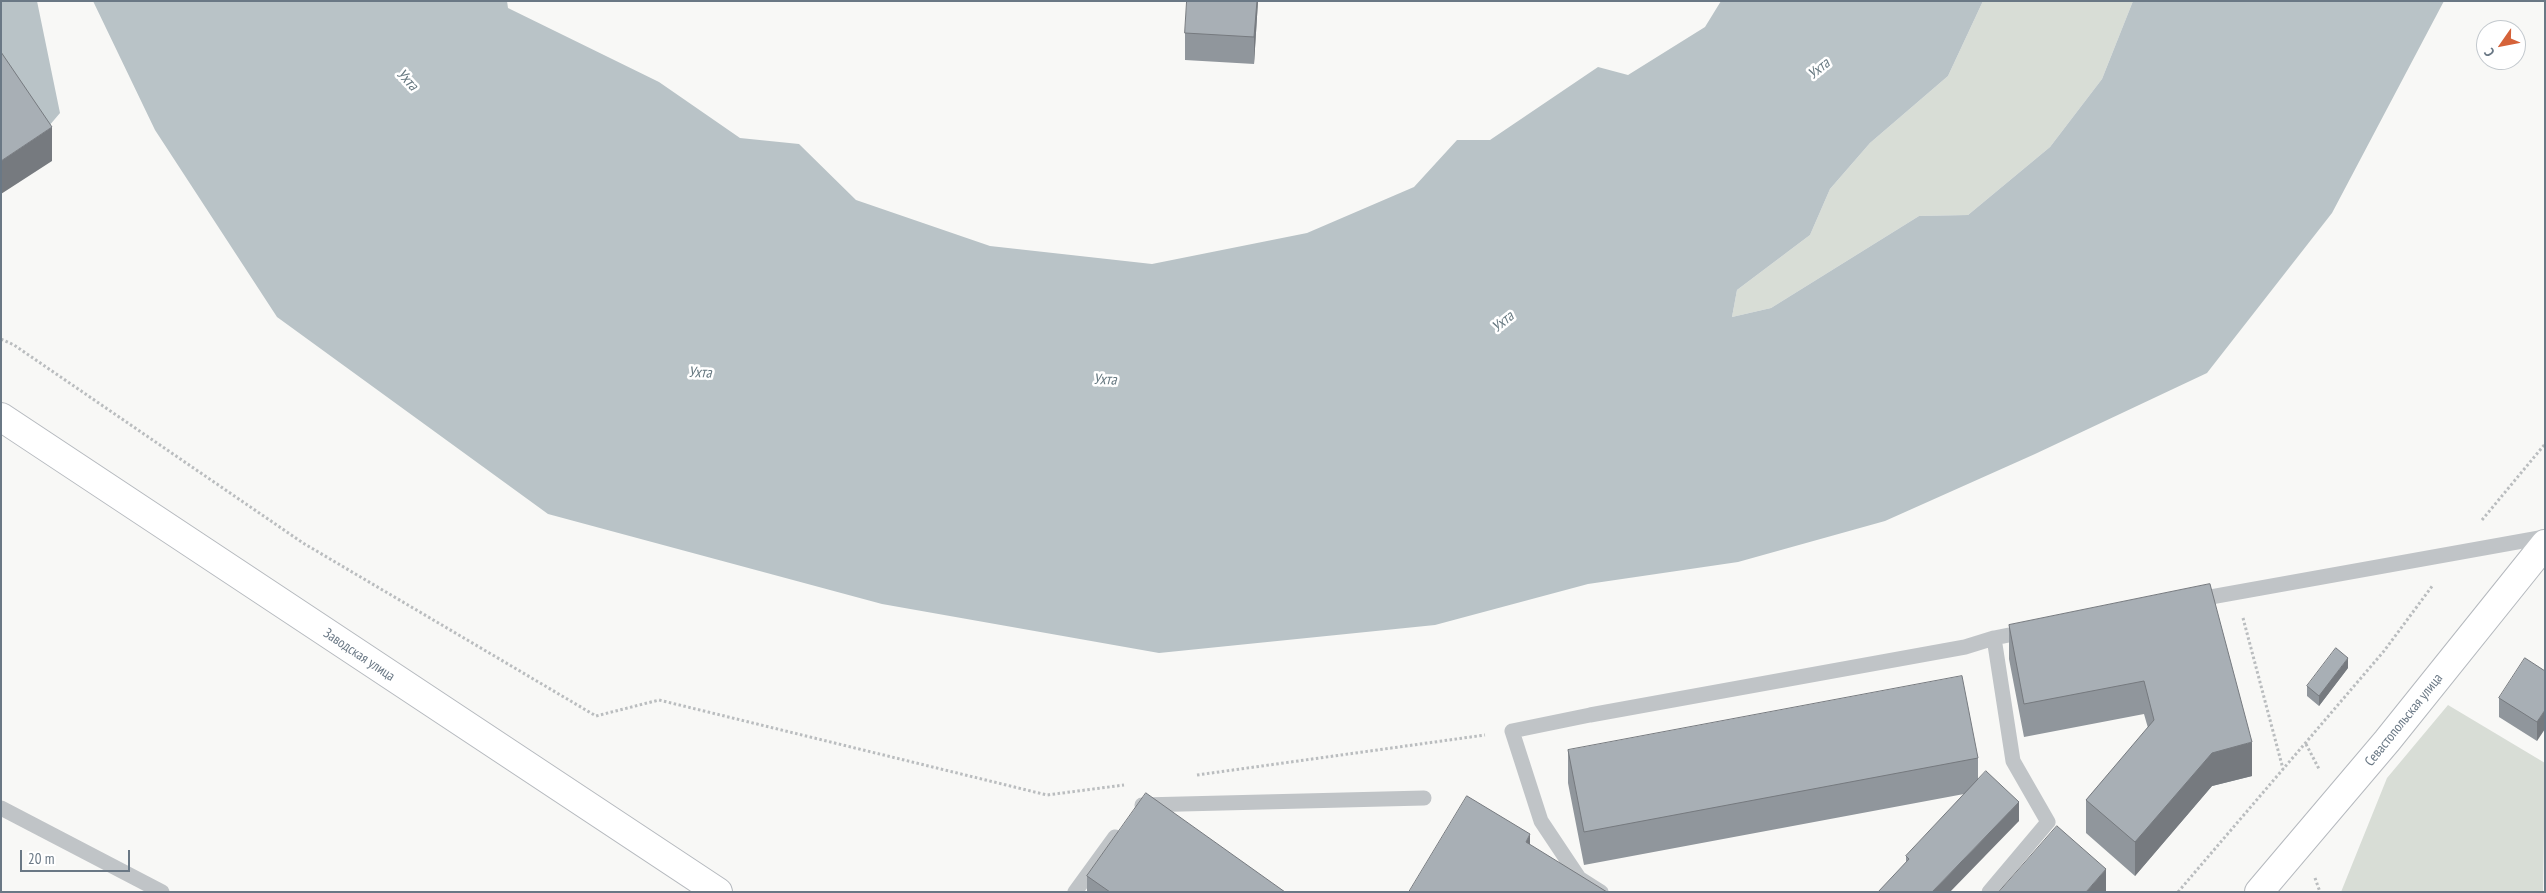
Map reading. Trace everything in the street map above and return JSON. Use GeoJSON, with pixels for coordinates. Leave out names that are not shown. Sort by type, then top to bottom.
{"type":"FeatureCollection","features":[{"type":"Feature","properties":{"kind":"street","name":"Заводская улица"},"geometry":{"type":"LineString","coordinates":[[1,417],[718,892]]}},
{"type":"Feature","properties":{"kind":"street","name":"Севастопольская улица"},"geometry":{"type":"LineString","coordinates":[[2259,892],[2387,741],[2545,544]]}},
{"type":"Feature","properties":{"kind":"lane"},"geometry":{"type":"LineString","coordinates":[[2178,603],[2545,537]]}},
{"type":"Feature","properties":{"kind":"lane"},"geometry":{"type":"LineString","coordinates":[[1601,892],[1579,878],[1541,821],[1512,731],[1590,714],[1965,647],[1994,638],[2043,628]]}},
{"type":"Feature","properties":{"kind":"lane"},"geometry":{"type":"LineString","coordinates":[[1989,892],[2048,822],[2014,761],[1994,638]]}},
{"type":"Feature","properties":{"kind":"lane"},"geometry":{"type":"LineString","coordinates":[[1133,813],[1139,805],[1424,798]]}},
{"type":"Feature","properties":{"kind":"lane"},"geometry":{"type":"LineString","coordinates":[[1,808],[162,892]]}},
{"type":"Feature","properties":{"kind":"lane"},"geometry":{"type":"LineString","coordinates":[[1075,892],[1122,829]]}},
{"type":"Feature","properties":{"kind":"path"},"geometry":{"type":"LineString","coordinates":[[1,339],[14,345],[303,543],[596,716],[659,700],[1047,795],[1126,784]]}},
{"type":"Feature","properties":{"kind":"path"},"geometry":{"type":"LineString","coordinates":[[2178,892],[2384,651],[2456,552],[2545,444]]}},
{"type":"Feature","properties":{"kind":"path"},"geometry":{"type":"LineString","coordinates":[[2237,592],[2283,770]]}},
{"type":"Feature","properties":{"kind":"path"},"geometry":{"type":"LineString","coordinates":[[1196,775],[1512,731]]}},
{"type":"Feature","properties":{"kind":"shaded area"},"geometry":{"type":"Polygon","coordinates":[[[1983,1],[2133,1],[2102,79],[2050,147],[1968,215],[1919,216],[1771,308],[1732,317],[1737,290],[1810,235],[1830,189],[1870,143],[1948,76],[1983,1]]]}},
{"type":"Feature","properties":{"kind":"shaded area"},"geometry":{"type":"Polygon","coordinates":[[[2448,705],[2545,763],[2543,892],[2341,892],[2387,778],[2448,705]]]}},
{"type":"Feature","properties":{"kind":"water"},"geometry":{"type":"Polygon","coordinates":[[[1,1],[37,1],[60,113],[43,133],[1,69],[1,1]]]}},
{"type":"Feature","properties":{"kind":"water","name":"Ухта"},"geometry":{"type":"Polygon","coordinates":[[[93,1],[507,1],[508,8],[659,82],[740,138],[799,144],[856,200],[990,246],[1152,264],[1307,233],[1414,187],[1457,140],[1490,140],[1598,67],[1628,75],[1705,27],[1721,1],[1983,1],[1948,76],[1870,143],[1830,189],[1810,235],[1737,290],[1732,317],[1771,308],[1919,216],[1968,215],[2050,147],[2102,79],[2133,1],[2444,1],[2332,213],[2207,373],[2035,454],[1885,521],[1738,562],[1588,584],[1435,625],[1159,653],[882,604],[548,514],[277,317],[155,130],[93,1]]]}},
{"type":"Feature","properties":{"kind":"building"},"geometry":{"type":"Polygon","coordinates":[[[1187,1],[1257,1],[1254,37],[1185,33],[1187,1]]]}},
{"type":"Feature","properties":{"kind":"building"},"geometry":{"type":"Polygon","coordinates":[[[1,52],[52,127],[1,161],[1,52]]]}},
{"type":"Feature","properties":{"kind":"building"},"geometry":{"type":"Polygon","coordinates":[[[2210,584],[2252,742],[2212,753],[2135,842],[2086,800],[2154,720],[2144,681],[2024,704],[2009,625],[2210,584]]]}},
{"type":"Feature","properties":{"kind":"building"},"geometry":{"type":"Polygon","coordinates":[[[2336,648],[2348,658],[2319,696],[2307,686],[2336,648]]]}},
{"type":"Feature","properties":{"kind":"building"},"geometry":{"type":"Polygon","coordinates":[[[2525,658],[2545,671],[2545,710],[2537,722],[2499,698],[2525,658]]]}},
{"type":"Feature","properties":{"kind":"building"},"geometry":{"type":"Polygon","coordinates":[[[1962,676],[1978,758],[1584,832],[1568,750],[1962,676]]]}},
{"type":"Feature","properties":{"kind":"building"},"geometry":{"type":"Polygon","coordinates":[[[1986,771],[2019,802],[1932,892],[1878,892],[1909,859],[1906,856],[1986,771]]]}},
{"type":"Feature","properties":{"kind":"building"},"geometry":{"type":"Polygon","coordinates":[[[1146,793],[1285,892],[1110,892],[1087,876],[1146,793]]]}},
{"type":"Feature","properties":{"kind":"building"},"geometry":{"type":"Polygon","coordinates":[[[1467,796],[1530,834],[1526,842],[1607,892],[1409,892],[1467,796]]]}},
{"type":"Feature","properties":{"kind":"building"},"geometry":{"type":"Polygon","coordinates":[[[2057,826],[2106,869],[2086,892],[1999,892],[2057,826]]]}}]}
